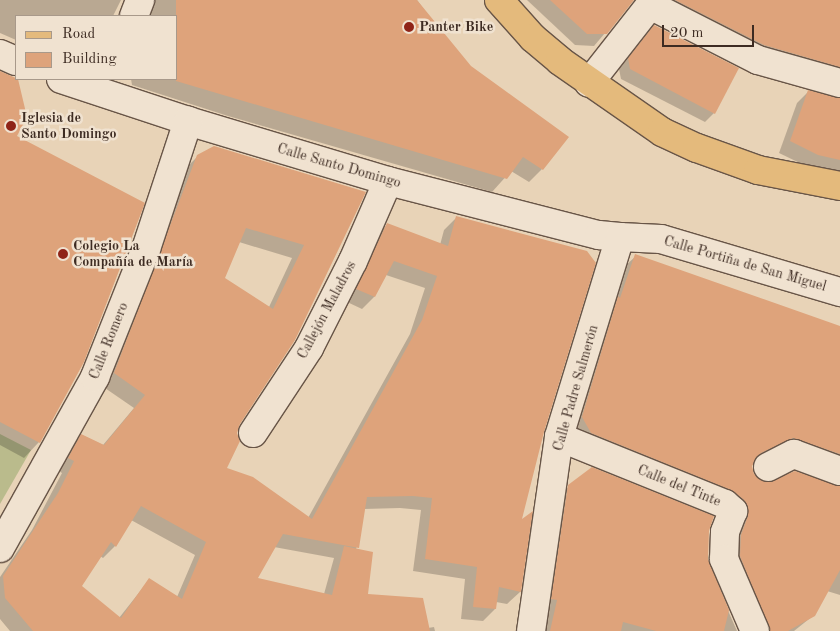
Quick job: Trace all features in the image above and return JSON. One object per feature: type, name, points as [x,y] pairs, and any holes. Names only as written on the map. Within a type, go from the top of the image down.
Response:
[{"type":"main road","points":[[499,0],[534,38],[590,83],[655,128],[697,148],[758,170],[840,186]]},
{"type":"street","points":[[134,15],[140,0]]},
{"type":"street","points":[[590,83],[652,3],[758,60],[840,83]]},
{"type":"street","points":[[0,54],[15,61]]},
{"type":"street","name":"Calle Santo Domingo","points":[[68,80],[106,86],[188,121],[388,181],[599,235],[620,237]]},
{"type":"street","name":"Calle Romero","points":[[0,548],[95,377],[146,249],[188,121]]},
{"type":"street","name":"Callejón Maladros","points":[[253,433],[308,348],[353,261],[388,181]]},
{"type":"street","name":"Calle Portiña de San Miguel","points":[[620,237],[661,239],[840,292]]},
{"type":"street","name":"Calle Padre Salmerón","points":[[531,631],[559,437],[620,237]]},
{"type":"street","name":"Calle del Tinte","points":[[559,437],[725,504],[733,511],[724,532],[724,559],[754,631]]},
{"type":"street","points":[[768,467],[794,454],[840,471]]},
{"type":"green space","points":[[0,434],[31,450],[0,504]]},
{"type":"building","points":[[176,0],[417,0],[471,66],[569,137],[543,170],[523,157],[507,179],[176,81],[178,80],[178,15],[176,15]]},
{"type":"building","points":[[550,0],[634,0],[607,34],[587,34]]},
{"type":"building","points":[[675,0],[840,0],[840,67],[764,45]]},
{"type":"building","points":[[654,25],[739,68],[715,114],[630,69],[628,58]]},
{"type":"building","name":"Colegio La Compañía de María","points":[[0,71],[18,80],[27,117],[17,136],[145,203],[84,362],[40,443],[0,422]]},
{"type":"building","points":[[808,90],[840,98],[840,160],[818,155],[790,141]]},
{"type":"building","points":[[214,146],[366,192],[295,340],[240,424],[237,433],[240,441],[227,468],[253,477],[312,519],[422,320],[437,276],[394,261],[375,297],[356,289],[387,223],[448,246],[456,216],[587,251],[596,263],[544,432],[522,519],[533,511],[521,592],[499,587],[496,609],[473,607],[477,567],[425,559],[432,498],[413,496],[367,497],[359,548],[283,534],[258,578],[332,595],[344,546],[373,552],[368,594],[423,598],[430,631],[33,631],[5,598],[3,576],[58,493],[74,461],[68,458],[81,434],[104,445],[145,395],[114,373],[197,155]],"holes":[[[246,228],[304,245],[273,309],[225,278]],[[141,506],[206,542],[182,599],[149,578],[121,618],[82,586],[111,542],[116,547]]]},
{"type":"building","points":[[635,254],[840,326],[840,454],[793,438],[761,453],[752,466],[754,474],[767,482],[795,471],[840,486],[840,570],[815,616],[788,631],[770,631],[740,556],[741,535],[748,516],[748,507],[743,499],[731,490],[591,433],[582,417],[618,296],[620,298]]},
{"type":"building","points":[[592,467],[714,516],[709,531],[708,559],[729,610],[724,631],[656,631],[623,622],[621,631],[550,631],[557,600],[551,599],[568,485]]},
{"type":"place","name":"Panter Bike","points":[[409,27]]},
{"type":"place","name":"Iglesia de Santo Domingo","points":[[11,126]]},
{"type":"place","name":"Colegio La Compañía de María","points":[[63,254]]}]
